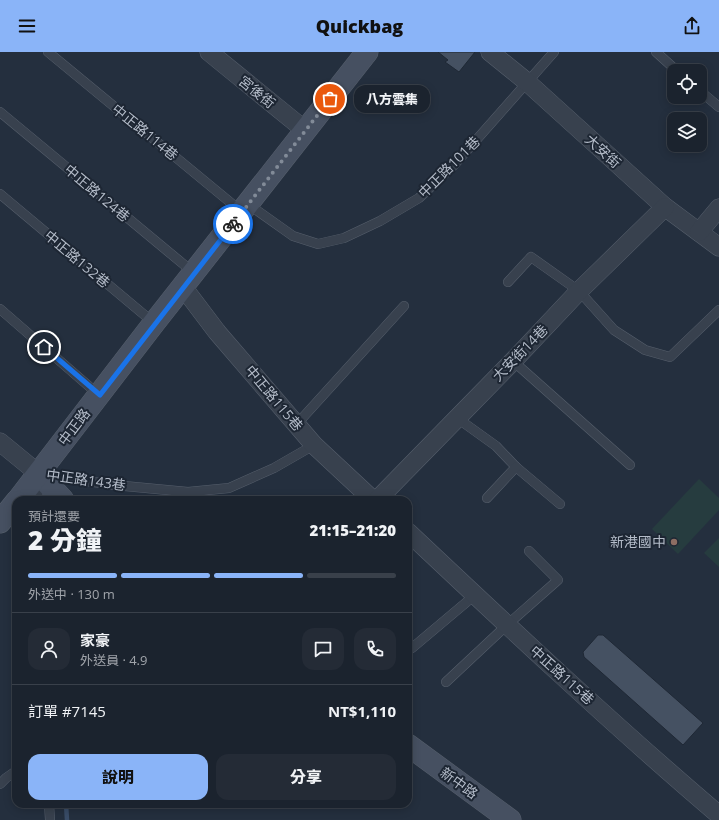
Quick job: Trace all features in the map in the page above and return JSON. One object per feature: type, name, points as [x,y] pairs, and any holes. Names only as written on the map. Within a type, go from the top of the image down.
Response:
[{"type":"main road","name":"中正路","points":[[21,496],[154,323],[367,52]]},
{"type":"main road","points":[[39,474],[59,496]]},
{"type":"main road","name":"中正路","points":[[0,522],[12,507]]},
{"type":"main road","name":"新中路","points":[[412,748],[510,820]]},
{"type":"street","name":"宮後街","points":[[209,52],[306,131]]},
{"type":"street","name":"大安街","points":[[490,52],[527,82],[665,207],[719,247]]},
{"type":"street","name":"大安街14巷","points":[[381,496],[579,291],[665,207]]},
{"type":"street","points":[[699,232],[719,208]]},
{"type":"street","name":"中正路115巷","points":[[189,280],[217,332],[314,445],[369,496]]},
{"type":"street","points":[[0,442],[39,474]]},
{"type":"street","name":"中正路115巷","points":[[412,536],[507,625],[678,780],[719,815]]},
{"type":"lane","name":"中正路114巷","points":[[48,52],[245,208]]},
{"type":"lane","name":"中正路101巷","points":[[245,208],[293,236],[318,244],[344,238],[380,222],[419,198],[456,164],[554,52]]},
{"type":"lane","points":[[656,52],[669,64]]},
{"type":"lane","points":[[707,97],[719,107]]},
{"type":"lane","name":"中正路124巷","points":[[0,112],[189,280]]},
{"type":"lane","name":"中正路132巷","points":[[0,194],[154,323]]},
{"type":"lane","points":[[508,282],[531,257],[579,291],[614,330],[645,350],[670,357],[719,310]]},
{"type":"lane","points":[[296,425],[337,382],[404,306]]},
{"type":"lane","points":[[0,309],[100,395]]},
{"type":"lane","points":[[512,361],[630,465]]},
{"type":"lane","points":[[457,418],[496,446],[516,467],[560,504]]},
{"type":"lane","name":"中正路143巷","points":[[39,474],[114,485],[188,492],[229,488],[274,468],[314,445]]},
{"type":"lane","points":[[486,498],[516,467]]},
{"type":"lane","points":[[38,496],[39,474]]},
{"type":"lane","points":[[446,682],[558,580],[529,551]]},
{"type":"lane","points":[[412,648],[475,595]]},
{"type":"lane","points":[[0,784],[12,774]]},
{"type":"lane","points":[[49,808],[50,820]]},
{"type":"green space","points":[[699,479],[719,498],[719,510],[678,554],[652,529]]},
{"type":"green space","points":[[719,538],[719,567],[704,553]]},
{"type":"building","points":[[438,52],[475,52],[459,72],[445,62],[448,60]]},
{"type":"building","points":[[598,635],[603,635],[703,723],[683,745],[584,657],[583,652]]},
{"type":"waterway","points":[[66,808],[67,820]]},
{"type":"way so far","points":[[233,224],[330,99]]},
{"type":"place","name":"八方雲集","points":[[330,99]]},
{"type":"place","name":"新港國中","points":[[674,542]]},
{"type":"route","points":[[44,347],[100,395],[154,323],[233,224]]}]
